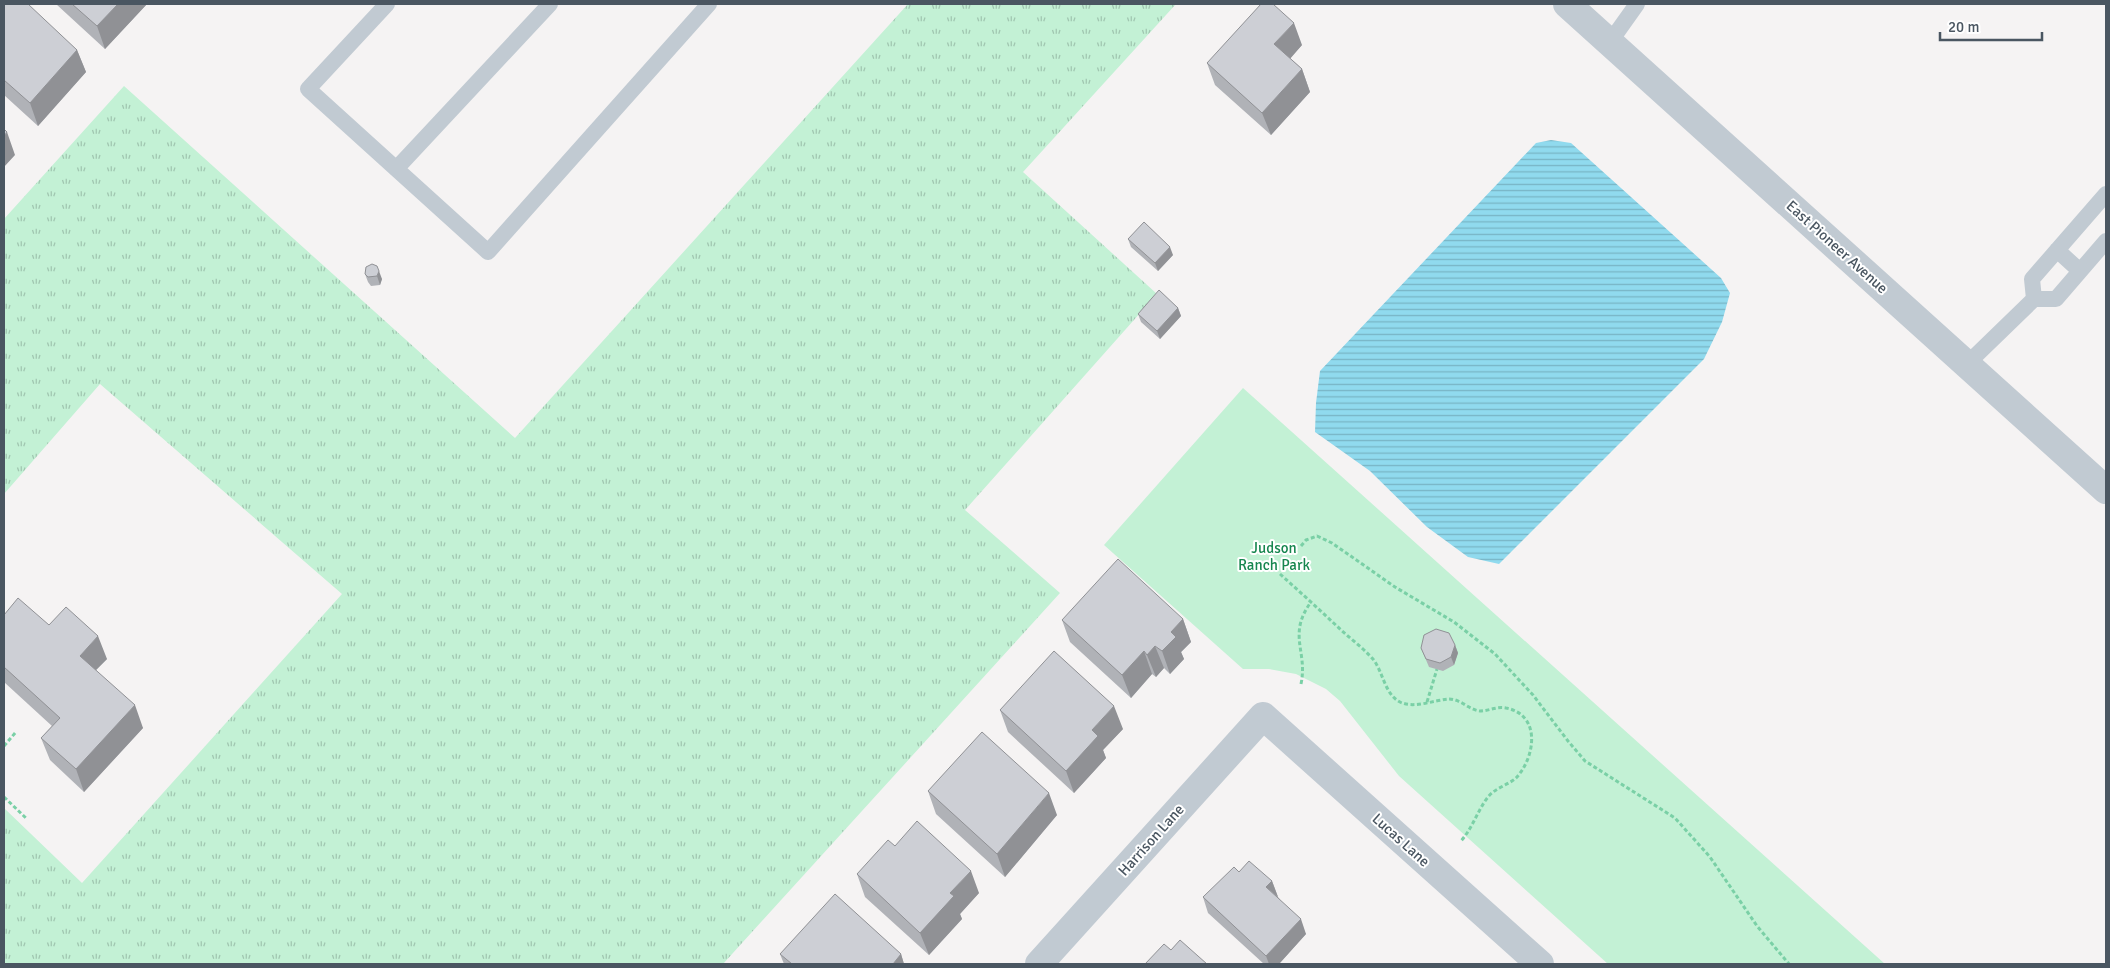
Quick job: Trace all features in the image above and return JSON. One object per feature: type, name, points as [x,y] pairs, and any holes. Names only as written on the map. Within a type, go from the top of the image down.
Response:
[{"type":"street","name":"East Pioneer Avenue","points":[[1568,4],[2106,490]]},
{"type":"street","name":"Harrison Lane","points":[[1039,964],[1263,716]]},
{"type":"street","name":"Lucas Lane","points":[[1263,716],[1540,964]]},
{"type":"lane","points":[[387,4],[308,89],[488,252],[709,4]]},
{"type":"lane","points":[[396,169],[550,4]]},
{"type":"lane","points":[[1610,42],[1637,4]]},
{"type":"lane","points":[[2034,299],[2032,279],[2106,194]]},
{"type":"lane","points":[[1967,364],[2034,299],[2056,299],[2106,241]]},
{"type":"lane","points":[[2057,250],[2080,270]]},
{"type":"path","points":[[1301,546],[1306,540],[1318,536],[1332,543],[1396,587],[1454,622],[1495,654],[1533,695],[1585,761],[1675,818],[1710,857],[1757,926],[1789,964]]},
{"type":"path","points":[[1280,574],[1373,659],[1384,683],[1394,698],[1406,704],[1449,699],[1481,711],[1506,707],[1516,711],[1524,718],[1532,736],[1532,749],[1525,766],[1514,779],[1490,794],[1480,808],[1475,822],[1460,842]]},
{"type":"path","points":[[1301,684],[1303,662],[1298,644],[1298,628],[1303,613],[1311,602]]},
{"type":"path","points":[[1427,702],[1437,669]]},
{"type":"path","points":[[4,746],[16,732]]},
{"type":"path","points":[[4,797],[26,819]]},
{"type":"green space","points":[[908,4],[1176,4],[1023,172],[1157,294],[965,510],[1060,593],[723,964],[4,964],[4,808],[82,883],[342,594],[100,384],[4,494],[4,219],[124,86],[515,438]]},
{"type":"green space","name":"Judson Ranch Park","points":[[1243,388],[1885,964],[1608,964],[1399,776],[1340,701],[1326,689],[1296,674],[1269,669],[1243,669],[1104,545]]},
{"type":"water","points":[[1551,140],[1571,143],[1721,278],[1730,293],[1722,322],[1704,359],[1499,564],[1468,557],[1427,527],[1370,471],[1315,432],[1316,403],[1320,371],[1536,143]]},
{"type":"building","points":[[4,4],[28,4],[77,50],[30,103],[4,80]]},
{"type":"building","points":[[72,4],[118,4],[97,26]]},
{"type":"building","points":[[1261,4],[1273,4],[1294,23],[1274,44],[1302,69],[1262,113],[1207,63]]},
{"type":"building","points":[[1144,222],[1170,247],[1155,263],[1128,239]]},
{"type":"building","points":[[372,264],[377,266],[379,271],[377,276],[368,277],[365,274],[366,267]]},
{"type":"building","points":[[1159,290],[1178,308],[1157,331],[1138,314]]},
{"type":"building","points":[[1118,559],[1183,619],[1171,632],[1176,637],[1162,651],[1155,646],[1147,655],[1144,651],[1122,675],[1062,620]]},
{"type":"building","points":[[18,598],[49,625],[66,607],[98,636],[80,656],[135,705],[76,769],[41,738],[60,718],[4,667],[4,615]]},
{"type":"building","points":[[1436,629],[1449,633],[1455,645],[1451,657],[1440,663],[1426,659],[1421,648],[1424,635]]},
{"type":"building","points":[[1054,651],[1114,706],[1092,730],[1098,736],[1066,771],[1000,710]]},
{"type":"building","points":[[982,732],[1049,793],[997,854],[928,791]]},
{"type":"building","points":[[917,821],[971,871],[950,893],[954,896],[920,933],[857,874],[888,840],[895,846]]},
{"type":"building","points":[[1249,861],[1272,881],[1266,887],[1301,919],[1266,956],[1203,897],[1234,867],[1239,872]]},
{"type":"building","points":[[835,894],[901,954],[893,964],[792,964],[780,954]]},
{"type":"building","points":[[1180,940],[1207,964],[1145,964],[1164,944],[1171,950]]}]
